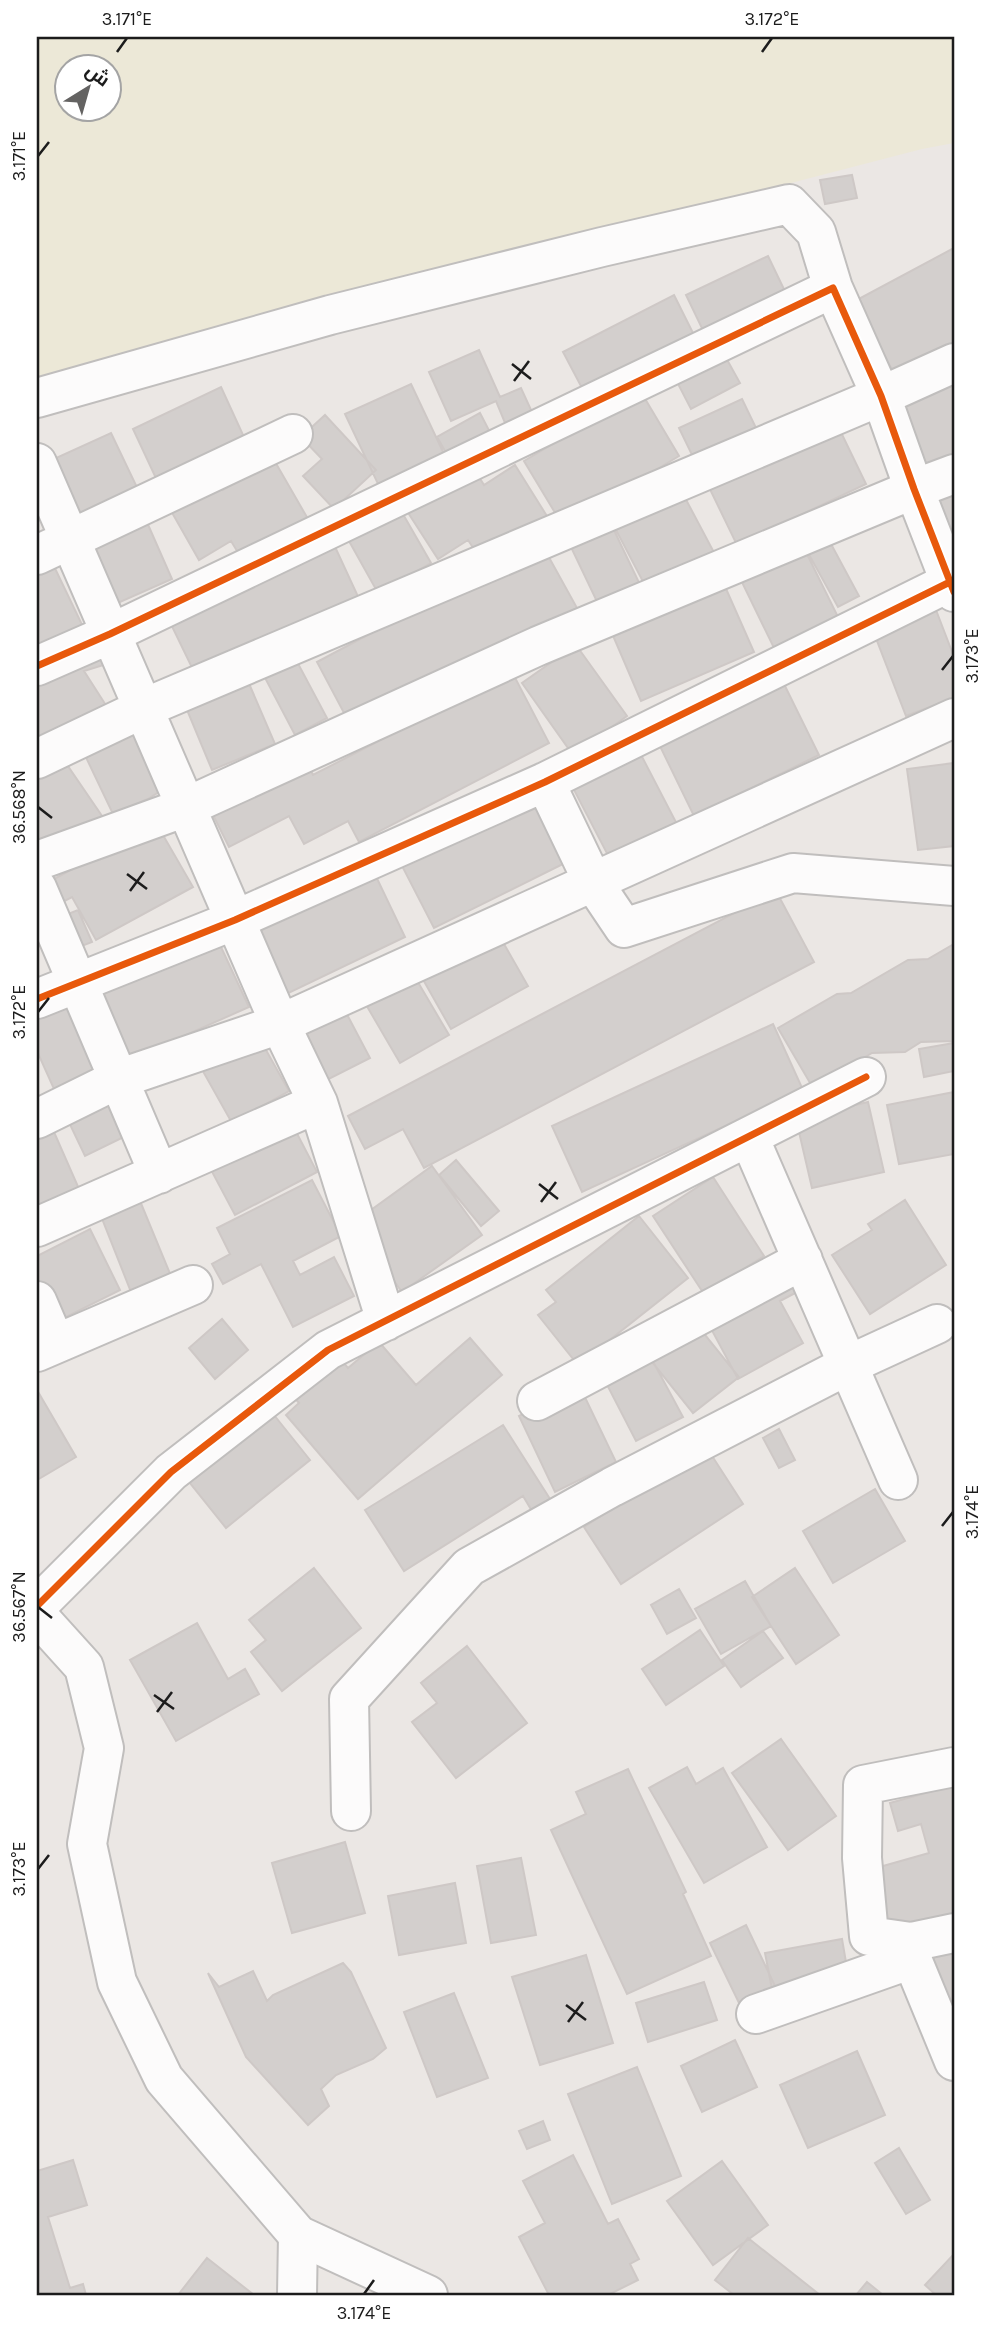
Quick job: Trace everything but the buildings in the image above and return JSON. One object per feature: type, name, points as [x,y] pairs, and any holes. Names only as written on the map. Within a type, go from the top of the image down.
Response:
[{"type":"street","points":[[37,398],[330,315],[789,204],[816,232],[833,288],[881,396],[914,489],[953,584],[545,782],[235,920],[37,999]]},
{"type":"street","points":[[37,666],[110,634],[833,288]]},
{"type":"street","points":[[37,759],[144,708],[954,363]]},
{"type":"street","points":[[53,548],[292,434]]},
{"type":"street","points":[[37,463],[53,548],[110,634],[280,1024],[318,1103],[386,1321]]},
{"type":"street","points":[[37,861],[186,807],[538,646],[954,474]]},
{"type":"street","points":[[37,1119],[118,1079],[280,1024],[954,718]]},
{"type":"street","points":[[545,782],[593,882],[624,928],[793,873],[954,886]]},
{"type":"street","points":[[37,888],[159,1174]]},
{"type":"street","points":[[37,1606],[171,1472],[328,1350],[866,1077]]},
{"type":"street","points":[[37,1227],[318,1103]]},
{"type":"street","points":[[749,1137],[898,1480]]},
{"type":"street","points":[[537,1401],[803,1260]]},
{"type":"street","points":[[37,1301],[46,1348],[193,1285]]},
{"type":"street","points":[[351,1811],[349,1699],[469,1567],[612,1486],[848,1365],[937,1324]]},
{"type":"street","points":[[37,1615],[84,1667],[104,1748],[87,1844],[117,1982],[164,2079],[298,2235],[428,2295]]},
{"type":"street","points":[[954,1767],[863,1785],[862,1858],[869,1936],[912,1951],[954,2061]]},
{"type":"street","points":[[756,2014],[954,1933]]},
{"type":"street","points":[[297,2295],[298,2235]]},
{"type":"shaded area","points":[[37,37],[954,37],[954,143],[922,149],[37,379]]},
{"type":"cycle path","points":[[37,666],[110,634],[833,288],[881,396],[954,592]]},
{"type":"cycle path","points":[[37,999],[235,920],[545,782],[954,580]]},
{"type":"cycle path","points":[[37,1606],[171,1472],[328,1350],[866,1077]]}]
